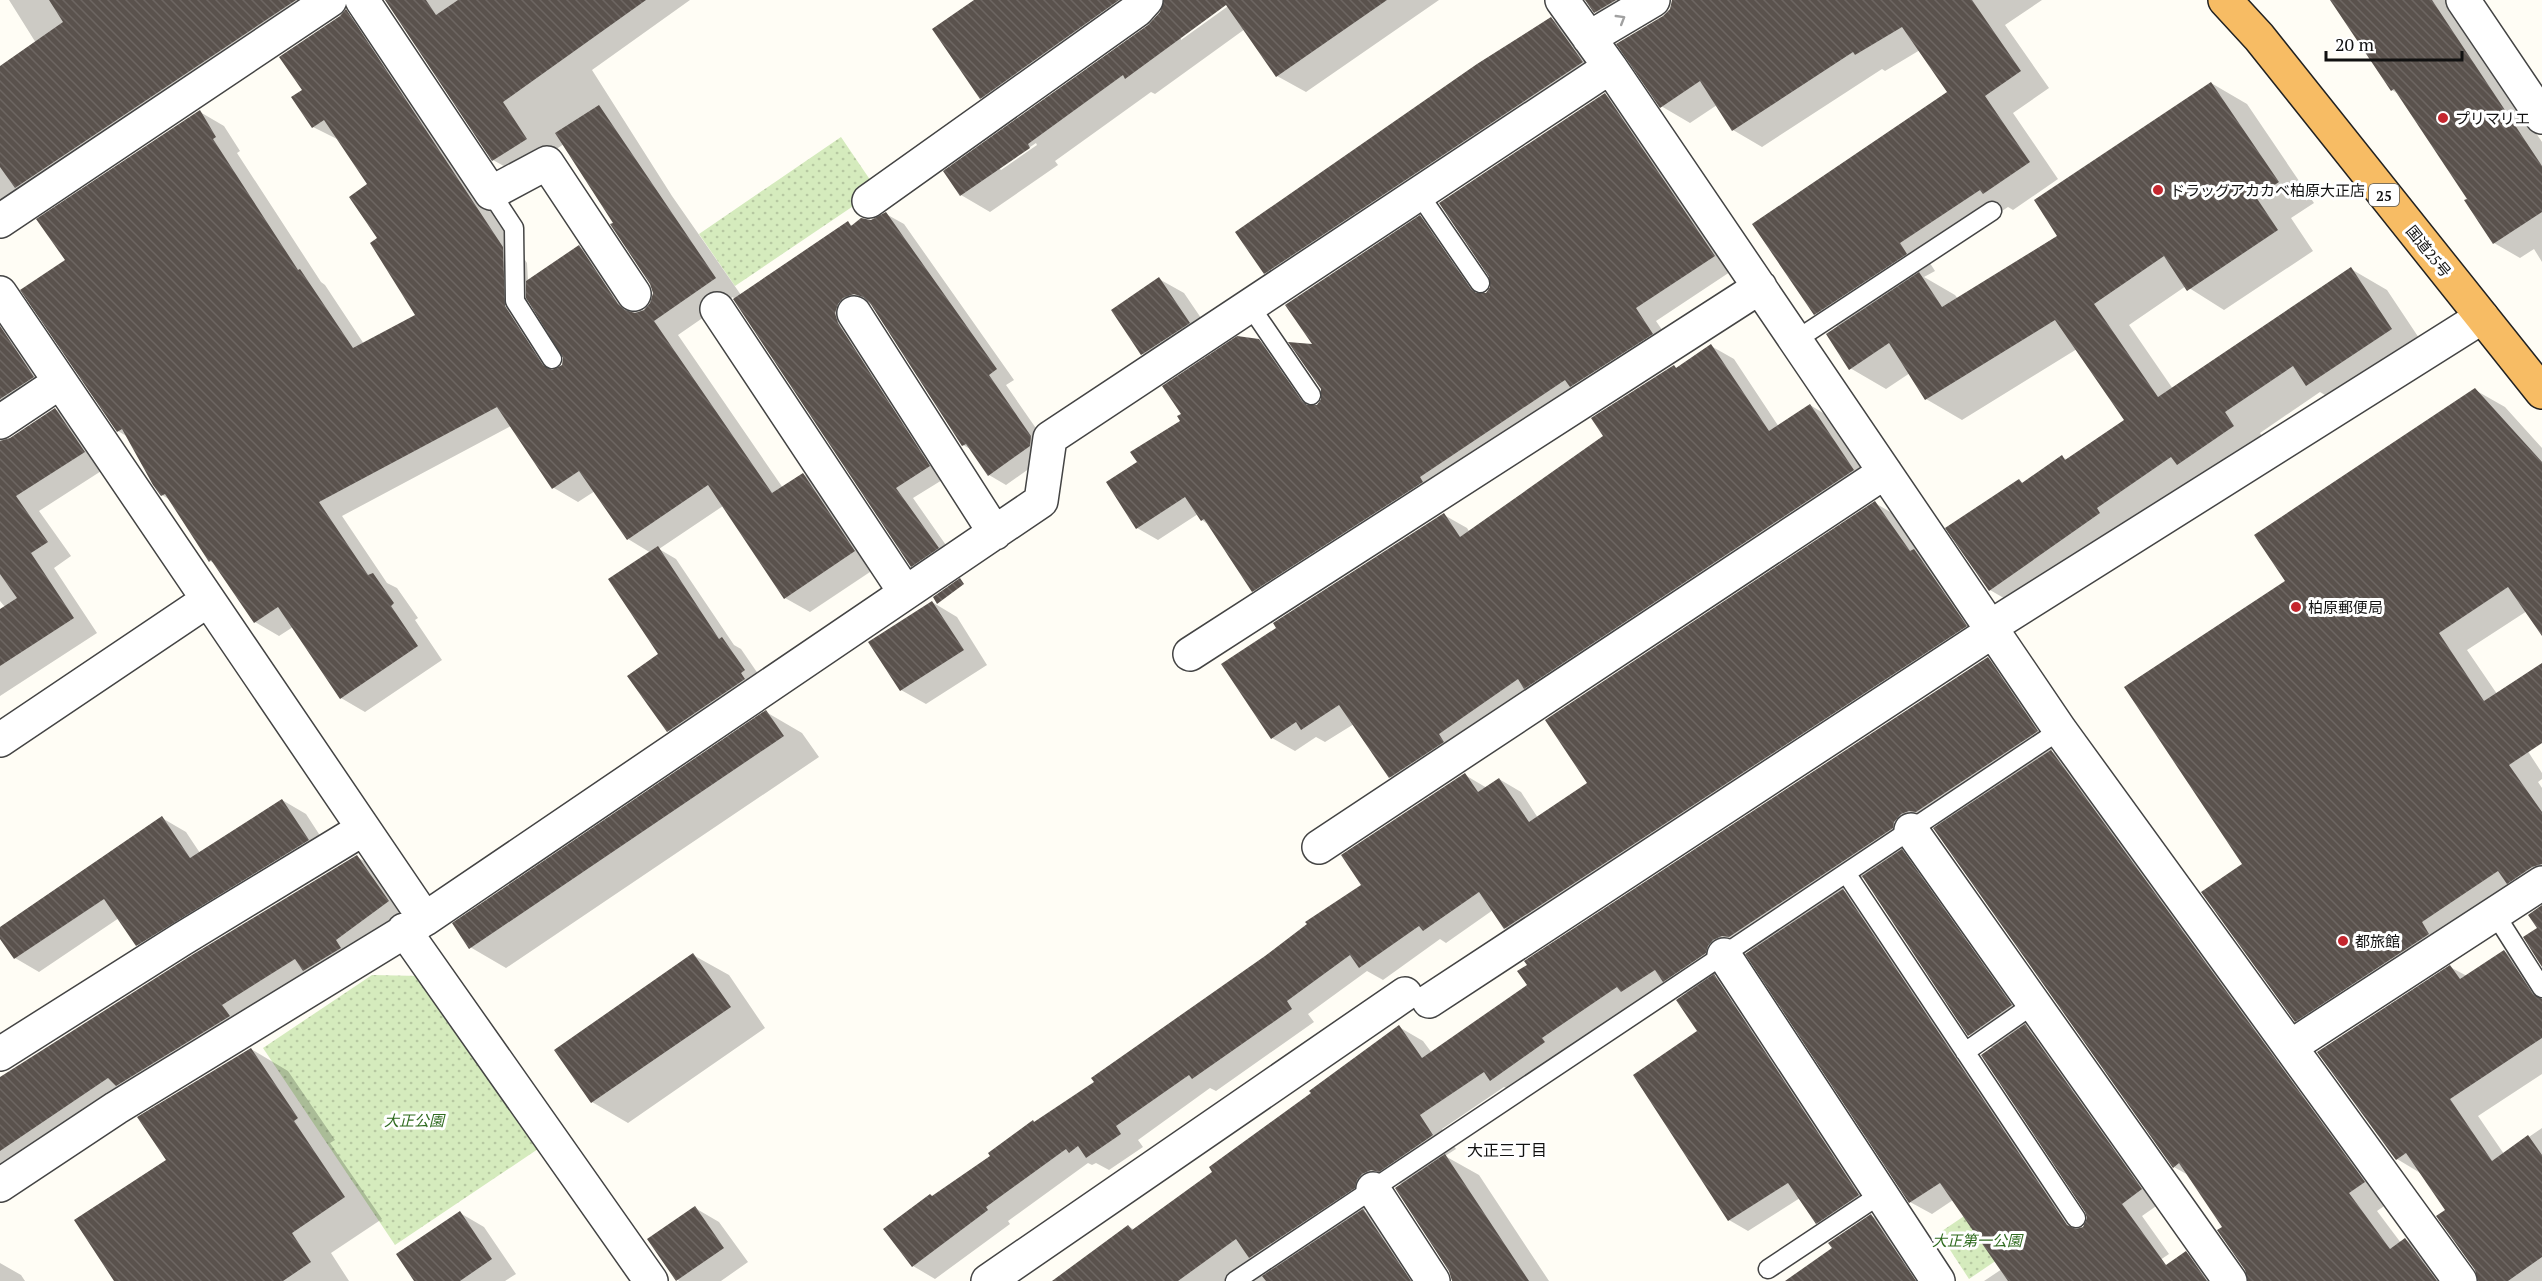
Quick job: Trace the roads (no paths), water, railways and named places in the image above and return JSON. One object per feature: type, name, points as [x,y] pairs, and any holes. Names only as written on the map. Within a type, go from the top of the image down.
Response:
[{"type":"highway","name":"国道25号","points":[[2225,0],[2259,38],[2542,392]]},
{"type":"street","points":[[362,0],[491,193],[547,163],[634,294]]},
{"type":"street","points":[[1562,0],[1760,286],[2060,730],[2460,1281]]},
{"type":"street","points":[[1589,38],[1653,0]]},
{"type":"street","points":[[2463,0],[2542,117]]},
{"type":"street","points":[[0,221],[326,1]]},
{"type":"street","points":[[869,201],[1138,3]]},
{"type":"street","points":[[0,1185],[116,1108],[414,925],[995,533],[1041,501],[1050,438],[1610,67]]},
{"type":"street","points":[[1190,654],[1760,286]]},
{"type":"street","points":[[0,293],[363,829],[414,925],[651,1281]]},
{"type":"street","points":[[717,309],[905,592]]},
{"type":"street","points":[[854,313],[995,533]]},
{"type":"street","points":[[988,1281],[1417,998],[2482,317]]},
{"type":"street","points":[[0,422],[60,382]]},
{"type":"street","points":[[1319,847],[1885,472]]},
{"type":"street","points":[[0,740],[208,600]]},
{"type":"street","points":[[0,1054],[363,829]]},
{"type":"street","points":[[1911,830],[2230,1281]]},
{"type":"street","points":[[2290,1047],[2542,883]]},
{"type":"street","points":[[1724,955],[1938,1281]]},
{"type":"street","points":[[1373,1189],[1433,1281]]},
{"type":"lane","points":[[491,193],[514,228],[515,301],[552,359]]},
{"type":"lane","points":[[1419,194],[1480,283]]},
{"type":"lane","points":[[1796,340],[1992,211]]},
{"type":"lane","points":[[1251,306],[1311,395]]},
{"type":"lane","points":[[1235,1281],[2060,730]]},
{"type":"lane","points":[[1846,873],[2076,1218]]},
{"type":"lane","points":[[2495,914],[2542,988]]},
{"type":"lane","points":[[1965,1052],[2034,1004]]},
{"type":"lane","points":[[1768,1269],[1881,1194]]},
{"type":"place","name":"プリマリエ","points":[[2443,118]]},
{"type":"place","name":"ドラッグアカカベ柏原大正店","points":[[2158,190]]},
{"type":"place","name":"柏原郵便局","points":[[2296,607]]},
{"type":"place","name":"都旅館","points":[[2343,941]]},
{"type":"district","name":"大正三丁目","points":[[1507,1150]]},
{"type":"park label","name":"大正公園","points":[[414,1120]]},
{"type":"park label","name":"大正第一公園","points":[[1977,1240]]}]
